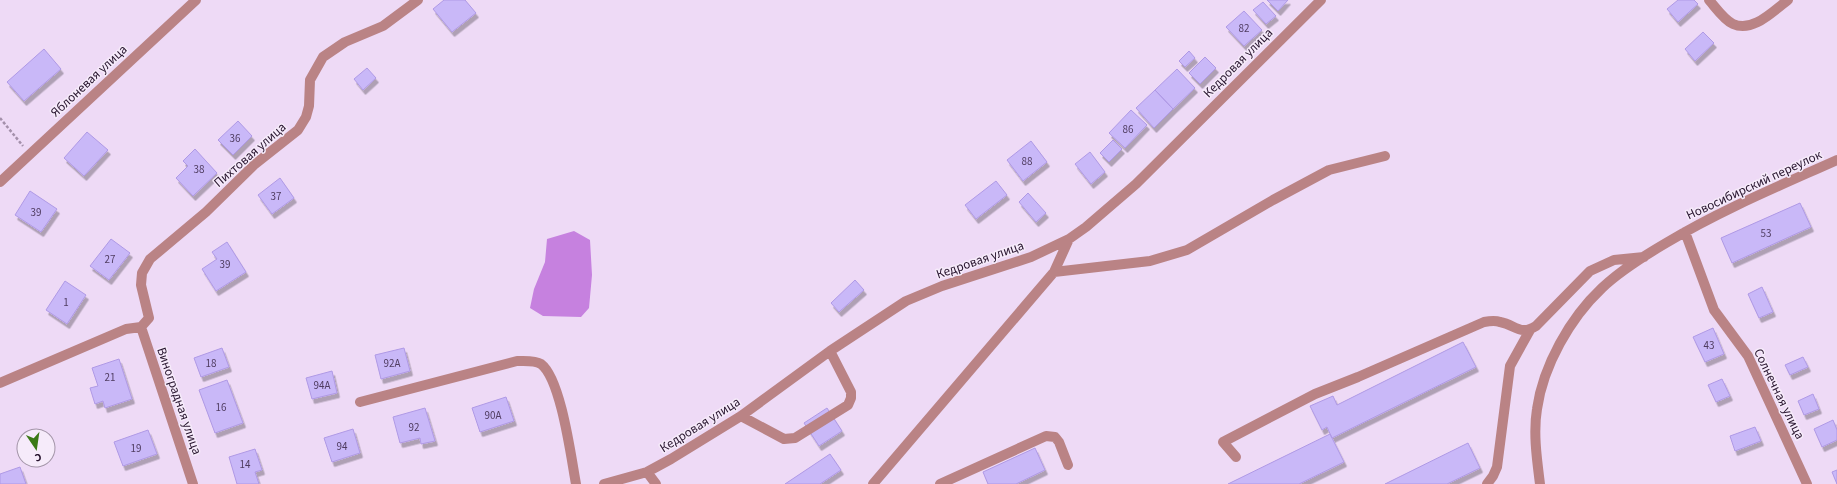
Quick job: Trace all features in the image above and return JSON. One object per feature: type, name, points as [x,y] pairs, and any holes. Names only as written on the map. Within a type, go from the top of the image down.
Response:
[{"type":"street","name":"Яблоневая улица","points":[[0,182],[196,0]]},
{"type":"street","name":"Пихтовая улица","points":[[141,327],[149,318],[141,285],[142,273],[150,259],[206,212],[255,164],[298,130],[306,117],[309,106],[310,80],[323,57],[345,42],[383,26],[418,0]]},
{"type":"street","name":"Кедровая улица","points":[[604,484],[647,472],[741,416],[830,351],[906,301],[942,286],[1031,257],[1069,239],[1086,227],[1136,184],[1321,0]]},
{"type":"street","points":[[1709,0],[1727,20],[1742,26],[1759,22],[1788,0]]},
{"type":"street","points":[[1054,272],[1150,261],[1187,250],[1272,200],[1329,170],[1385,156]]},
{"type":"street","name":"Новосибирский переулок","points":[[1540,484],[1536,411],[1544,375],[1570,328],[1600,289],[1644,257],[1685,232],[1726,210],[1837,160]]},
{"type":"street","name":"Солнечная улица","points":[[1685,232],[1714,310],[1748,356],[1808,484]]},
{"type":"street","points":[[873,484],[1054,272],[1069,239]]},
{"type":"street","points":[[1487,484],[1497,467],[1510,366],[1530,330],[1536,326],[1590,271],[1614,260],[1644,257]]},
{"type":"street","points":[[1236,456],[1223,442],[1315,394],[1358,377],[1484,322],[1502,322],[1519,330],[1530,330]]},
{"type":"street","points":[[0,383],[126,329],[141,327]]},
{"type":"street","name":"Виноградная улица","points":[[141,327],[193,484]]},
{"type":"street","points":[[741,416],[784,439],[789,440],[795,438],[848,405],[851,398],[851,392],[830,351]]},
{"type":"street","points":[[360,402],[517,361],[539,363],[546,368],[556,389],[576,484]]},
{"type":"street","points":[[940,484],[1046,436],[1055,437],[1059,442],[1068,465]]},
{"type":"street","points":[[647,472],[656,484]]},
{"type":"path","points":[[0,118],[30,154]]},
{"type":"shaded area","points":[[574,231],[590,240],[592,275],[589,308],[581,317],[543,316],[530,308],[534,289],[545,262],[547,239]]},
{"type":"building","points":[[444,0],[465,0],[476,13],[452,32],[433,9]]},
{"type":"building","points":[[1267,0],[1288,0],[1278,11]]},
{"type":"building","points":[[1678,0],[1694,0],[1698,4],[1678,22],[1667,9]]},
{"type":"building","points":[[1263,2],[1276,16],[1266,24],[1253,10]]},
{"type":"building","points":[[1244,11],[1262,30],[1244,46],[1226,27]]},
{"type":"building","points":[[1703,32],[1714,43],[1695,61],[1685,49]]},
{"type":"building","points":[[44,49],[61,69],[24,101],[7,82]]},
{"type":"building","points":[[1189,51],[1195,58],[1185,67],[1179,61]]},
{"type":"building","points":[[1205,57],[1216,68],[1200,84],[1189,73]]},
{"type":"building","points":[[367,68],[376,78],[363,90],[354,79]]},
{"type":"building","points":[[1177,69],[1195,88],[1173,109],[1155,90]]},
{"type":"building","points":[[1155,90],[1173,109],[1154,128],[1136,108]]},
{"type":"building","points":[[1131,110],[1147,125],[1125,148],[1109,133]]},
{"type":"building","points":[[238,121],[252,136],[233,155],[218,140]]},
{"type":"building","points":[[87,132],[108,150],[84,176],[64,158]]},
{"type":"building","points":[[1113,140],[1122,149],[1109,162],[1100,153]]},
{"type":"building","points":[[1031,141],[1047,162],[1023,181],[1007,160]]},
{"type":"building","points":[[195,149],[217,173],[193,196],[176,178],[188,166],[183,161]]},
{"type":"building","points":[[1090,152],[1105,172],[1091,184],[1075,164]]},
{"type":"building","points":[[280,178],[294,198],[272,214],[258,195]]},
{"type":"building","points":[[996,181],[1007,195],[976,219],[965,205]]},
{"type":"building","points":[[30,191],[57,209],[41,232],[15,215]]},
{"type":"building","points":[[1028,193],[1046,213],[1036,222],[1019,202]]},
{"type":"building","points":[[1800,203],[1811,227],[1732,263],[1721,238]]},
{"type":"building","points":[[111,239],[130,253],[109,280],[90,266]]},
{"type":"building","points":[[227,242],[246,272],[216,291],[202,269],[217,259],[212,252]]},
{"type":"building","points":[[855,280],[864,290],[839,312],[831,303]]},
{"type":"building","points":[[65,281],[86,295],[67,324],[46,310]]},
{"type":"building","points":[[1762,287],[1773,312],[1759,318],[1748,294]]},
{"type":"building","points":[[1713,328],[1724,354],[1705,362],[1693,337]]},
{"type":"building","points":[[1463,342],[1476,367],[1332,438],[1327,427],[1322,430],[1310,406],[1333,396],[1337,405]]},
{"type":"building","points":[[222,348],[229,367],[201,377],[194,358]]},
{"type":"building","points":[[404,348],[410,371],[381,379],[375,355]]},
{"type":"building","points":[[1803,357],[1808,367],[1790,375],[1785,365]]},
{"type":"building","points":[[119,359],[132,399],[105,408],[103,401],[95,404],[90,388],[98,386],[92,368]]},
{"type":"building","points":[[332,371],[337,393],[312,399],[306,378]]},
{"type":"building","points":[[1722,379],[1730,396],[1716,402],[1708,385]]},
{"type":"building","points":[[227,380],[243,423],[215,433],[199,390]]},
{"type":"building","points":[[1813,394],[1819,409],[1804,415],[1798,401]]},
{"type":"building","points":[[506,397],[514,421],[480,432],[472,408]]},
{"type":"building","points":[[425,408],[435,441],[421,444],[420,438],[400,443],[393,417]]},
{"type":"building","points":[[827,408],[842,431],[819,446],[804,423]]},
{"type":"building","points":[[1833,420],[1837,430],[1837,440],[1822,447],[1814,429]]},
{"type":"building","points":[[1755,427],[1761,441],[1735,451],[1730,436]]},
{"type":"building","points":[[353,429],[360,453],[332,462],[324,438]]},
{"type":"building","points":[[148,430],[157,454],[123,466],[114,442]]},
{"type":"building","points":[[1330,434],[1344,462],[1299,484],[1228,484]]},
{"type":"building","points":[[1468,443],[1480,468],[1447,484],[1385,484]]},
{"type":"building","points":[[1035,448],[1045,470],[1016,484],[988,484],[983,472]]},
{"type":"building","points":[[255,449],[262,470],[255,472],[259,484],[237,484],[229,457]]},
{"type":"building","points":[[830,454],[841,470],[820,484],[785,484]]},
{"type":"building","points":[[20,468],[26,484],[0,484],[0,474]]},
{"type":"building","points":[[1837,470],[1837,484],[1832,472]]}]
